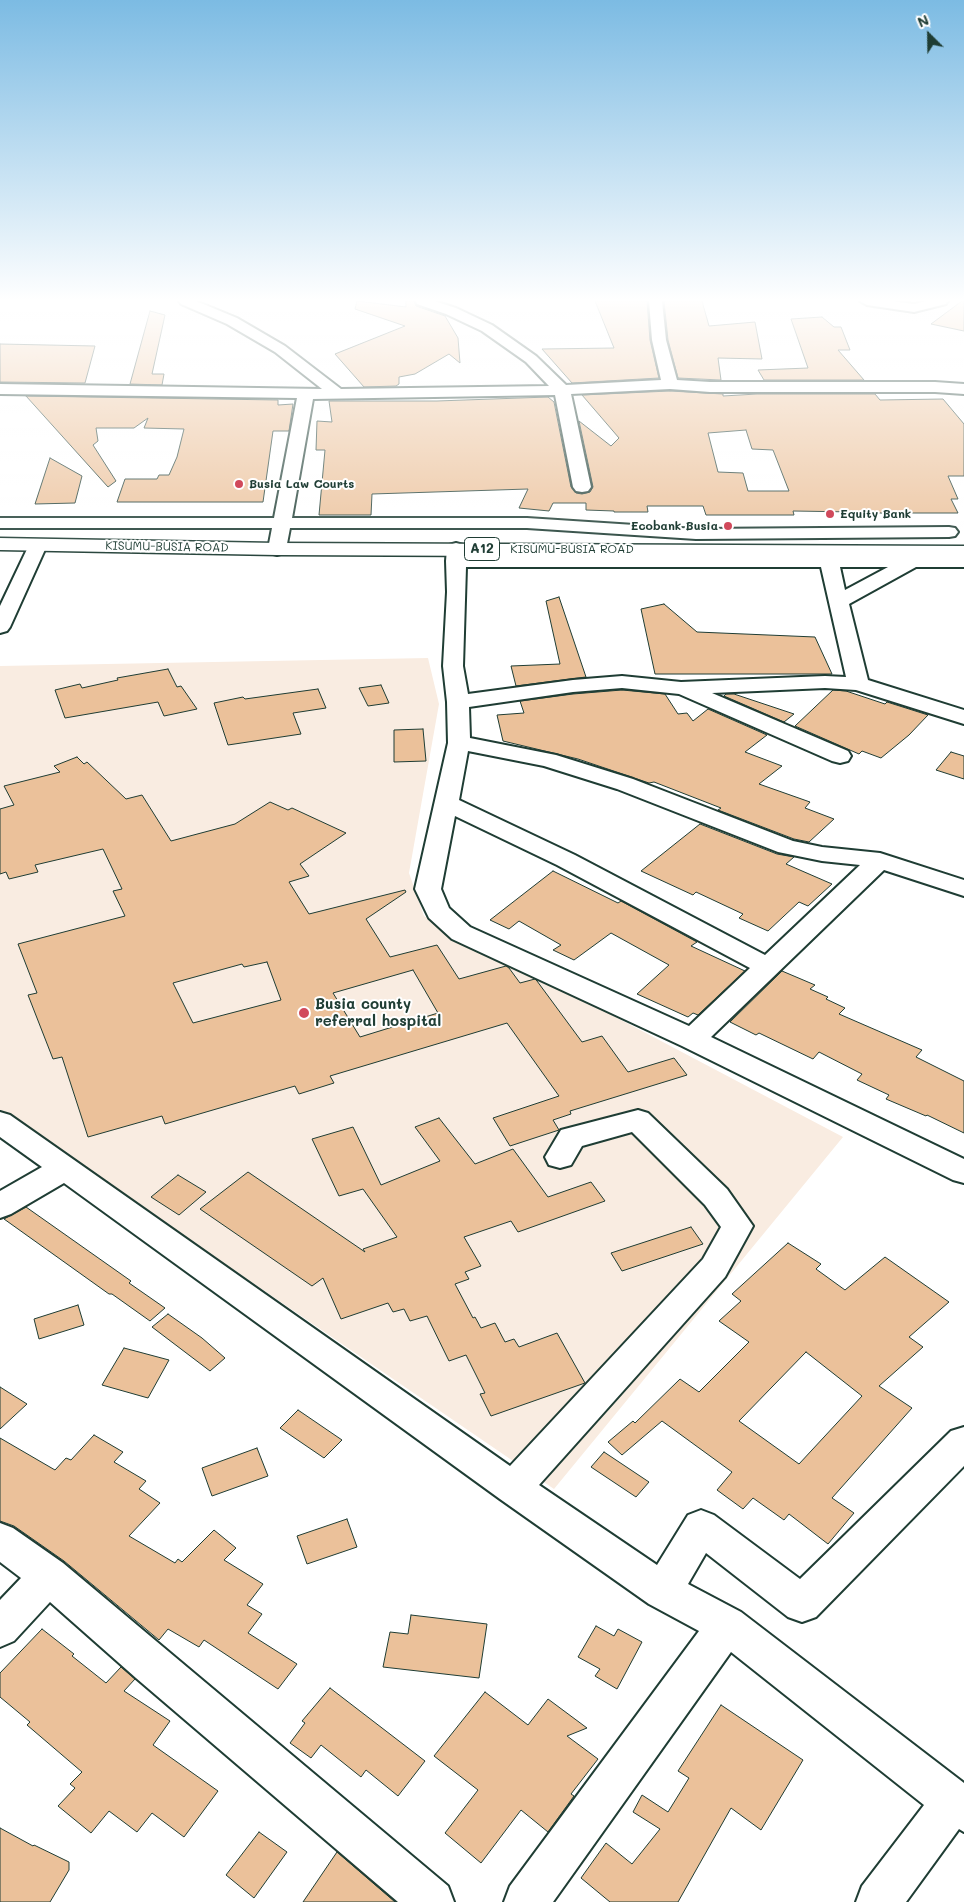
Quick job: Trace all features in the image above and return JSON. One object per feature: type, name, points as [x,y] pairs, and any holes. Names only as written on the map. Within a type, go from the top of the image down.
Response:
[{"type":"highway","name":"KISUMU-BUSIA ROAD","points":[[0,544],[277,549],[456,555],[826,556],[964,552]]},
{"type":"street","points":[[47,390],[306,394],[566,390]]},
{"type":"street","points":[[333,390],[337,393]]},
{"type":"street","points":[[562,390],[582,487]]},
{"type":"street","points":[[277,549],[306,394]]},
{"type":"street","points":[[0,522],[527,523],[696,534],[949,532]]},
{"type":"street","points":[[0,627],[38,544]]},
{"type":"street","points":[[456,555],[453,666],[458,702],[459,743],[428,889],[438,912],[461,933],[692,1039],[964,1172]]},
{"type":"street","points":[[858,684],[839,601],[826,556],[912,561],[964,561]]},
{"type":"street","points":[[839,601],[912,561]]},
{"type":"street","points":[[458,702],[573,686],[622,682],[681,688],[825,682],[858,684],[964,717]]},
{"type":"street","points":[[681,688],[840,756]]},
{"type":"street","points":[[459,743],[556,762],[625,784],[786,847],[822,854],[880,860],[964,888]]},
{"type":"street","points":[[447,803],[566,860],[768,967]]},
{"type":"street","points":[[692,1039],[880,860]]},
{"type":"street","points":[[513,1488],[714,1268],[737,1226],[716,1197],[638,1120],[572,1138],[560,1157]]},
{"type":"street","points":[[0,1122],[513,1488],[663,1590],[727,1625],[958,1806],[878,1902]]},
{"type":"street","points":[[0,1206],[65,1168]]},
{"type":"street","points":[[663,1590],[701,1527],[802,1604],[964,1442]]},
{"type":"street","points":[[0,1540],[49,1576],[150,1664],[432,1902]]},
{"type":"street","points":[[0,1628],[49,1576]]},
{"type":"street","points":[[526,1902],[727,1625]]},
{"type":"shaded area","name":"Busia county referral hospital","points":[[428,658],[439,704],[409,873],[424,916],[843,1137],[554,1489],[0,1110],[0,666]]},
{"type":"building","points":[[670,391],[723,394],[723,396],[757,394],[875,394],[880,400],[943,399],[964,424],[964,476],[948,476],[958,499],[951,499],[958,513],[793,511],[794,515],[706,515],[703,506],[647,506],[648,512],[614,512],[586,510],[586,503],[553,503],[549,511],[519,508],[528,489],[372,494],[371,515],[319,515],[325,450],[316,450],[317,421],[332,422],[329,401],[437,401],[548,397],[554,402],[571,487],[576,493],[582,494],[590,492],[593,487],[579,421],[611,446],[619,438],[582,395]],"holes":[[[746,430],[752,449],[773,450],[789,491],[748,491],[743,473],[718,472],[708,433]]]},
{"type":"building","points":[[26,396],[278,400],[278,405],[293,404],[289,431],[273,431],[263,502],[117,502],[125,479],[157,479],[159,475],[169,475],[177,457],[184,429],[144,428],[148,418],[134,428],[96,428],[98,441],[93,445],[116,481],[108,487]]},
{"type":"building","points":[[50,458],[82,476],[75,503],[35,504]]},
{"type":"building","points":[[559,597],[586,677],[516,686],[511,666],[560,664],[546,601]]},
{"type":"building","points":[[664,604],[697,632],[815,637],[832,674],[655,674],[641,609]]},
{"type":"building","points":[[168,669],[177,687],[181,686],[197,709],[164,716],[158,702],[65,718],[55,690],[80,684],[82,688],[118,680],[117,678]]},
{"type":"building","points":[[381,685],[389,703],[368,706],[359,688]]},
{"type":"building","points":[[318,689],[326,708],[293,713],[301,734],[228,745],[214,703],[243,697],[245,699]]},
{"type":"building","points":[[622,690],[665,694],[678,714],[687,713],[693,721],[708,709],[767,735],[745,752],[782,766],[759,784],[810,802],[805,808],[834,819],[809,842],[794,839],[718,810],[721,808],[654,782],[649,783],[578,759],[503,741],[497,715],[524,713],[520,701]]},
{"type":"building","points":[[833,690],[846,691],[885,704],[887,702],[928,715],[909,735],[881,758],[862,751],[859,754],[795,726]]},
{"type":"building","points":[[726,694],[734,694],[794,714],[784,722],[724,696]]},
{"type":"building","points":[[423,729],[426,761],[394,762],[394,730]]},
{"type":"building","points":[[951,752],[964,756],[964,779],[936,770]]},
{"type":"building","points":[[77,757],[84,764],[87,762],[126,799],[142,795],[171,841],[235,824],[270,802],[288,810],[292,808],[346,833],[300,864],[309,876],[289,882],[309,914],[405,890],[406,892],[366,919],[390,957],[437,945],[459,979],[506,966],[520,983],[535,979],[537,981],[582,1042],[602,1036],[628,1072],[674,1058],[687,1075],[570,1111],[571,1114],[553,1120],[559,1130],[510,1146],[493,1118],[559,1096],[507,1023],[330,1076],[334,1083],[299,1094],[295,1086],[165,1124],[162,1116],[88,1137],[62,1057],[53,1059],[28,995],[37,993],[18,944],[125,916],[113,891],[122,889],[103,849],[35,865],[38,872],[9,879],[6,872],[0,874],[0,809],[14,805],[4,786],[60,772],[54,766]],"holes":[[[267,962],[281,1000],[193,1023],[173,983],[242,964],[244,967]],[[413,970],[438,1013],[360,1037],[333,993]]]},
{"type":"building","points":[[700,824],[777,854],[794,857],[786,864],[832,884],[808,906],[799,902],[768,931],[739,918],[743,914],[696,892],[693,895],[641,871]]},
{"type":"building","points":[[553,871],[618,903],[621,901],[697,942],[691,946],[745,971],[698,1015],[693,1013],[688,1017],[637,994],[669,965],[611,933],[574,960],[553,950],[561,945],[519,921],[509,929],[490,920]]},
{"type":"building","points":[[782,971],[815,985],[810,989],[828,997],[826,999],[845,1008],[839,1014],[922,1050],[916,1057],[964,1081],[964,1133],[927,1115],[886,1099],[889,1095],[857,1080],[862,1074],[819,1052],[813,1059],[759,1033],[756,1035],[730,1022]]},
{"type":"building","points":[[439,1118],[475,1164],[513,1149],[548,1197],[591,1182],[605,1201],[518,1232],[511,1221],[464,1237],[481,1266],[465,1272],[469,1279],[455,1284],[473,1318],[475,1317],[481,1328],[495,1323],[505,1342],[514,1339],[519,1347],[557,1333],[585,1383],[491,1416],[480,1394],[485,1393],[466,1355],[449,1361],[427,1316],[410,1321],[404,1309],[393,1312],[388,1303],[341,1319],[323,1278],[312,1286],[200,1209],[248,1172],[365,1252],[363,1249],[397,1237],[363,1189],[339,1196],[312,1139],[353,1127],[381,1185],[440,1161],[415,1127]]},
{"type":"building","points":[[178,1175],[206,1192],[179,1215],[151,1197]]},
{"type":"building","points":[[26,1207],[131,1281],[129,1283],[165,1308],[150,1321],[4,1219]]},
{"type":"building","points":[[691,1227],[703,1244],[622,1271],[611,1253]]},
{"type":"building","points":[[788,1243],[821,1264],[816,1269],[845,1290],[885,1257],[949,1302],[909,1337],[923,1347],[879,1386],[912,1408],[832,1498],[854,1513],[828,1544],[789,1514],[784,1520],[753,1498],[743,1509],[717,1490],[732,1472],[662,1421],[622,1455],[608,1442],[633,1421],[635,1423],[680,1379],[699,1392],[749,1342],[719,1321],[741,1301],[732,1294]],"holes":[[[806,1352],[862,1396],[799,1464],[739,1421]]]},
{"type":"building","points":[[78,1305],[84,1325],[39,1339],[34,1319]]},
{"type":"building","points":[[168,1314],[202,1338],[225,1358],[210,1371],[152,1327]]},
{"type":"building","points":[[124,1348],[169,1360],[148,1398],[102,1385]]},
{"type":"building","points":[[0,1387],[27,1404],[0,1429]]},
{"type":"building","points":[[298,1410],[342,1440],[324,1458],[280,1428]]},
{"type":"building","points":[[94,1435],[123,1452],[114,1462],[146,1481],[139,1489],[160,1503],[129,1536],[175,1563],[178,1559],[182,1562],[214,1530],[236,1548],[224,1560],[263,1584],[247,1605],[262,1614],[248,1633],[297,1664],[278,1689],[204,1640],[199,1647],[168,1629],[159,1640],[64,1561],[14,1526],[0,1521],[0,1438],[55,1470],[66,1458],[71,1460]]},
{"type":"building","points":[[257,1448],[268,1476],[212,1496],[202,1468]]},
{"type":"building","points":[[604,1452],[649,1482],[636,1497],[591,1467]]},
{"type":"building","points":[[347,1519],[357,1547],[307,1564],[297,1536]]},
{"type":"building","points":[[411,1615],[487,1624],[479,1678],[383,1667],[390,1632],[408,1634]]},
{"type":"building","points":[[596,1626],[614,1636],[618,1629],[642,1642],[617,1689],[595,1676],[600,1669],[578,1657]]},
{"type":"building","points":[[42,1629],[74,1654],[72,1656],[106,1683],[121,1667],[135,1679],[124,1691],[170,1721],[153,1745],[218,1791],[184,1837],[152,1813],[137,1832],[109,1811],[91,1833],[58,1806],[75,1788],[70,1784],[82,1772],[27,1725],[30,1722],[0,1697],[0,1673]]},
{"type":"building","points":[[330,1688],[425,1761],[398,1796],[366,1770],[361,1777],[321,1745],[311,1758],[290,1743],[305,1723],[302,1721]]},
{"type":"building","points":[[485,1692],[528,1725],[548,1699],[587,1728],[567,1736],[598,1759],[571,1794],[574,1796],[548,1832],[521,1810],[481,1863],[445,1833],[478,1790],[434,1756]]},
{"type":"building","points":[[721,1705],[803,1760],[761,1830],[731,1808],[678,1902],[610,1902],[581,1878],[606,1843],[632,1864],[660,1829],[633,1812],[642,1795],[668,1812],[689,1778],[678,1771]]},
{"type":"building","points":[[0,1828],[33,1846],[69,1862],[69,1870],[50,1902],[0,1902]]},
{"type":"building","points":[[259,1832],[287,1852],[254,1898],[226,1875]]},
{"type":"building","points":[[337,1852],[395,1902],[303,1902]]},
{"type":"place","name":"Busia Law Courts","points":[[239,484]]},
{"type":"place","name":"Equity Bank","points":[[830,514]]},
{"type":"place","name":"Ecobank Busia","points":[[728,526]]},
{"type":"place","name":"Busia county referral hospital","points":[[304,1013]]}]
